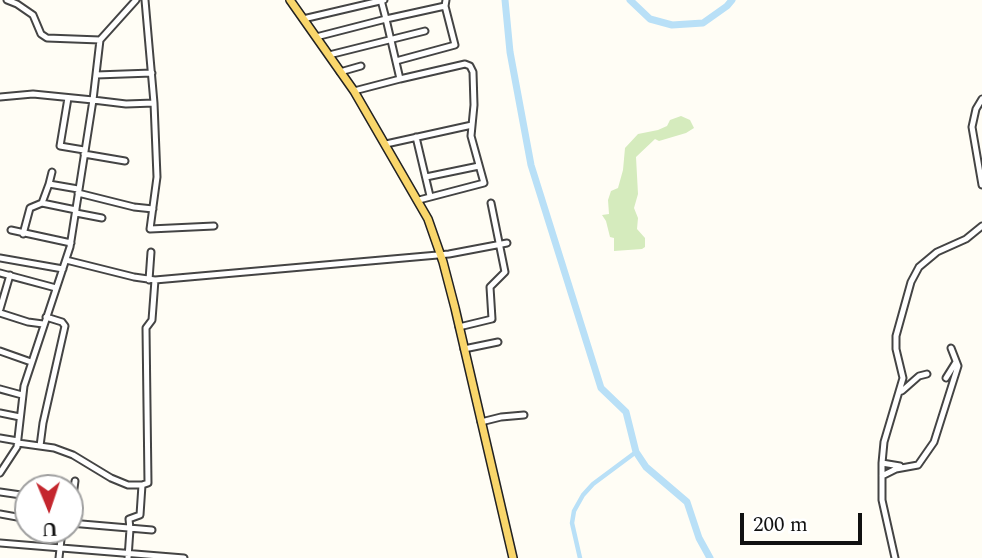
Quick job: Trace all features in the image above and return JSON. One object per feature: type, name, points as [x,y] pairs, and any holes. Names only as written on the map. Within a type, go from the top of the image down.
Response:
[{"type":"main road","points":[[290,0],[354,90],[419,200],[432,228],[459,327],[513,558]]},
{"type":"street","points":[[7,0],[33,15],[41,34],[47,38],[100,40]]},
{"type":"street","points":[[0,473],[18,444],[22,395],[71,243],[100,40],[136,0]]},
{"type":"street","points":[[145,0],[157,177],[151,230],[214,226]]},
{"type":"street","points":[[303,19],[382,0],[400,79]]},
{"type":"street","points":[[316,37],[445,3],[459,54]]},
{"type":"street","points":[[329,55],[425,31]]},
{"type":"street","points":[[396,61],[455,45]]},
{"type":"street","points":[[354,90],[468,65],[473,72],[472,146],[483,184],[419,200]]},
{"type":"street","points":[[340,72],[361,66]]},
{"type":"street","points":[[96,75],[152,73]]},
{"type":"street","points":[[0,97],[33,94],[126,104],[154,103]]},
{"type":"street","points":[[68,98],[60,146],[125,161]]},
{"type":"street","points":[[981,102],[972,127],[982,185]]},
{"type":"street","points":[[386,144],[472,125]]},
{"type":"street","points":[[416,138],[430,197]]},
{"type":"street","points":[[426,177],[479,166]]},
{"type":"street","points":[[42,203],[51,172]]},
{"type":"street","points":[[49,184],[134,207],[153,209]]},
{"type":"street","points":[[23,234],[30,208],[42,203],[102,218]]},
{"type":"street","points":[[459,327],[492,319],[490,287],[505,272],[491,203]]},
{"type":"street","points":[[895,558],[885,520],[882,463],[884,442],[900,393],[903,374],[896,349],[896,335],[915,273],[925,260],[973,235],[982,226]]},
{"type":"street","points":[[11,230],[71,243]]},
{"type":"street","points":[[66,260],[152,280],[440,254],[507,243]]},
{"type":"street","points":[[0,438],[73,455],[121,483],[142,487],[148,484],[146,328],[152,320],[151,252]]},
{"type":"street","points":[[0,258],[63,269]]},
{"type":"street","points":[[0,273],[56,288]]},
{"type":"street","points":[[10,275],[0,311],[28,322],[62,322],[65,326],[40,446]]},
{"type":"street","points":[[464,349],[498,342]]},
{"type":"street","points":[[882,476],[903,467],[918,465],[934,442],[950,386],[957,373],[957,359],[951,348]]},
{"type":"street","points":[[0,351],[31,362]]},
{"type":"street","points":[[946,377],[957,359]]},
{"type":"street","points":[[903,374],[927,374]]},
{"type":"street","points":[[900,393],[919,376]]},
{"type":"street","points":[[0,389],[22,395]]},
{"type":"street","points":[[0,413],[20,417]]},
{"type":"street","points":[[481,422],[524,415]]},
{"type":"street","points":[[882,463],[903,467]]},
{"type":"street","points":[[128,556],[131,529],[129,518],[140,515],[142,487]]},
{"type":"street","points":[[84,524],[152,530]]},
{"type":"street","points":[[0,543],[128,556],[184,558]]},
{"type":"street","points":[[59,558],[60,544]]},
{"type":"green space","points":[[681,116],[690,120],[694,128],[659,141],[655,139],[636,157],[638,194],[634,208],[638,218],[637,229],[645,238],[645,247],[614,251],[614,238],[610,237],[602,215],[609,214],[608,200],[611,191],[618,188],[625,148],[638,134],[658,130],[667,126],[670,120]]},
{"type":"waterway","points":[[505,0],[510,52],[531,165],[601,388],[626,412],[636,452],[646,467],[687,502],[699,538],[710,558]]},
{"type":"waterway","points":[[630,0],[650,19],[672,25],[703,23],[732,0]]},
{"type":"waterway","points":[[580,558],[572,523],[574,511],[593,484],[636,452]]}]
